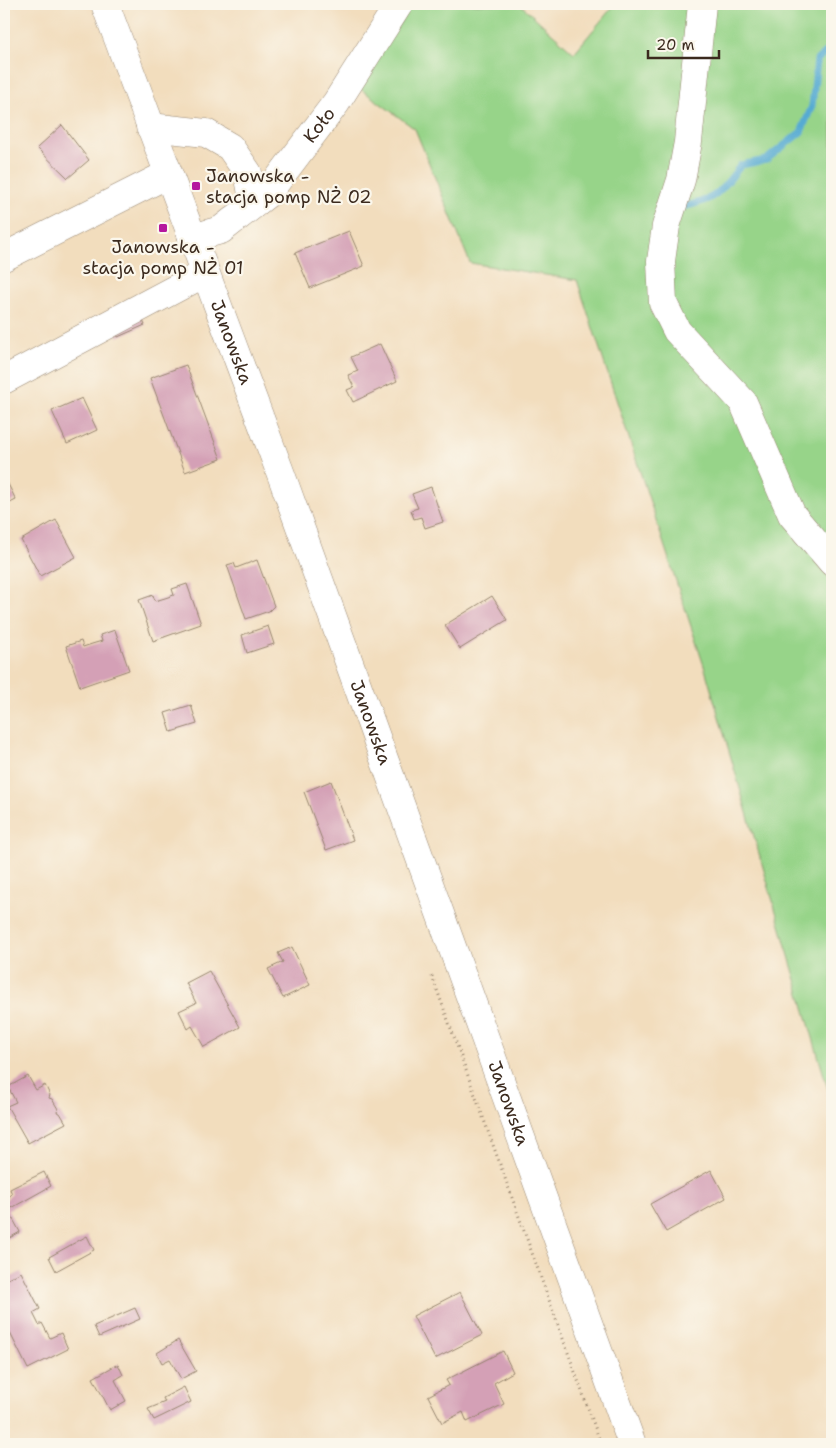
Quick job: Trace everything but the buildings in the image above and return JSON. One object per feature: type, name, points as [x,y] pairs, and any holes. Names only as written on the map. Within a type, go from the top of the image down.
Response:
[{"type":"street","name":"Janowska","points":[[105,4],[282,477],[632,1444]]},
{"type":"street","name":"Koło","points":[[192,238],[221,230],[267,194],[336,103],[398,4]]},
{"type":"street","points":[[702,4],[688,142],[681,180],[666,226],[661,261],[664,303],[677,332],[743,402],[792,515],[832,562]]},
{"type":"street","points":[[150,127],[206,133],[230,147],[248,173],[254,204]]},
{"type":"street","points":[[4,257],[168,174]]},
{"type":"street","points":[[4,380],[205,273]]},
{"type":"path","points":[[432,976],[601,1444]]},
{"type":"green space","points":[[412,4],[520,4],[574,53],[615,4],[832,4],[832,1103],[705,669],[577,280],[470,263],[415,129],[358,87]]},
{"type":"waterway","points":[[682,207],[711,198],[717,194],[741,165],[766,160],[801,132],[812,106],[817,60],[832,46]]},
{"type":"place","name":"Janowska - stacja pomp NŻ 02","points":[[196,186]]},
{"type":"place","name":"Janowska - stacja pomp NŻ 01","points":[[163,228]]}]
